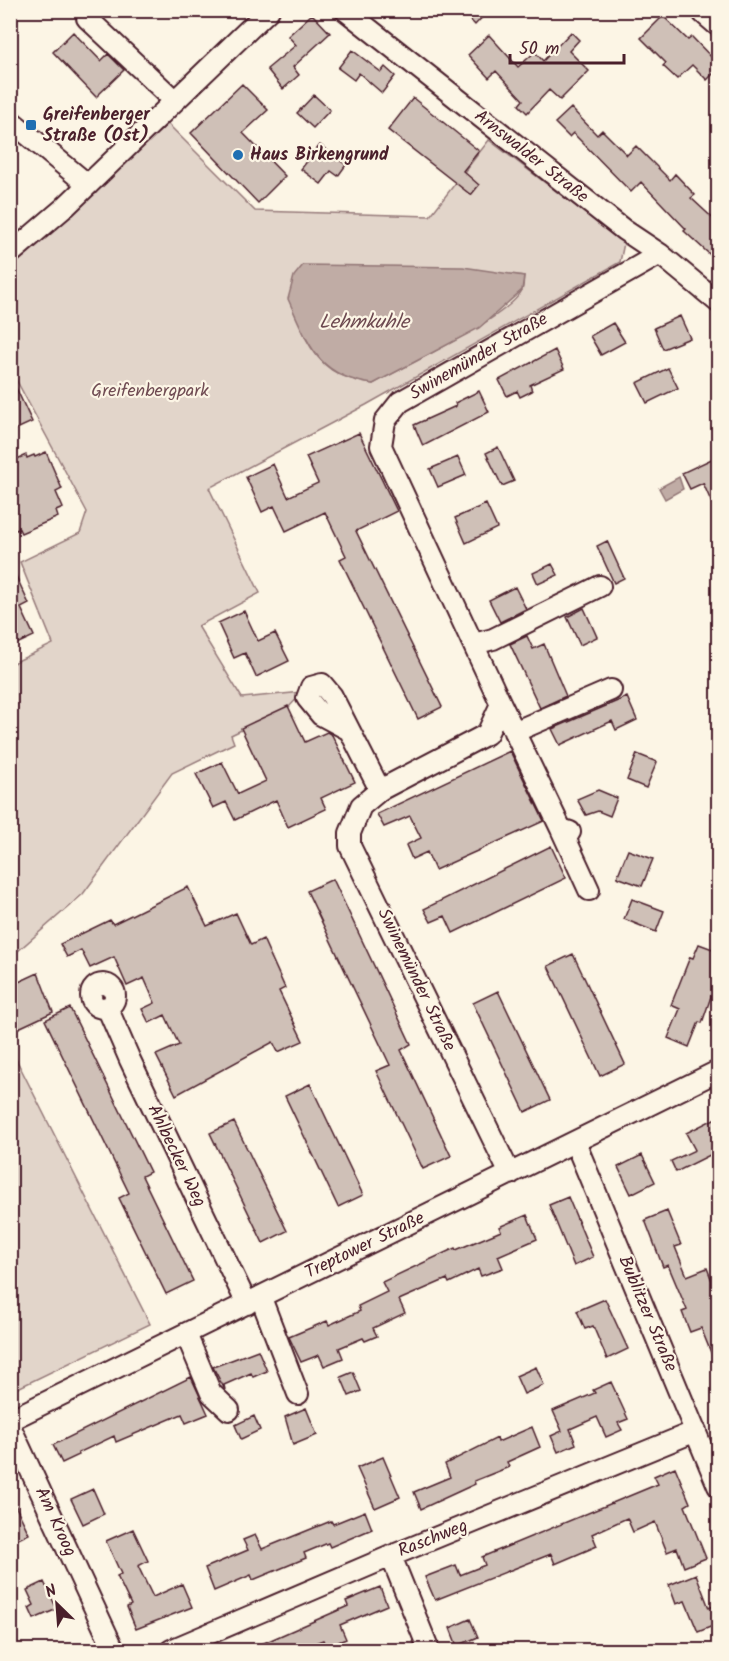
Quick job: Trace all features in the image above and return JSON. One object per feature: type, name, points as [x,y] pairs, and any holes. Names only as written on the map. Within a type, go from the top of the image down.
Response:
[{"type":"street","points":[[10,254],[88,184],[269,10]]},
{"type":"street","name":"Arnswalder Straße","points":[[345,10],[624,230],[660,254],[718,302]]},
{"type":"street","points":[[87,18],[175,101]]},
{"type":"street","points":[[10,120],[88,184]]},
{"type":"street","name":"Swinemünder Straße","points":[[589,890],[565,830],[514,732],[381,446],[385,422],[400,402],[660,254]]},
{"type":"street","points":[[474,644],[494,639],[600,586]]},
{"type":"street","points":[[514,732],[593,695],[611,690]]},
{"type":"street","name":"Swinemünder Straße","points":[[501,704],[487,734],[380,790],[361,806],[350,833],[350,846],[510,1174]]},
{"type":"street","points":[[349,730],[380,790]]},
{"type":"street","name":"Ahlbecker Weg","points":[[107,1007],[130,1060],[254,1301],[298,1394]]},
{"type":"street","name":"Treptower Straße","points":[[10,1419],[718,1071]]},
{"type":"street","name":"Bublitzer Straße","points":[[575,1142],[718,1486]]},
{"type":"street","points":[[186,1334],[211,1392],[229,1410]]},
{"type":"street","name":"Am Kroog","points":[[10,1426],[114,1650]]},
{"type":"street","name":"Raschweg","points":[[171,1650],[391,1556],[696,1431]]},
{"type":"street","points":[[391,1556],[429,1650]]},
{"type":"green space","name":"Greifenbergpark","points":[[168,124],[255,211],[430,216],[489,140],[624,243],[620,262],[366,405],[209,488],[260,593],[198,626],[242,698],[303,692],[289,707],[231,735],[234,743],[172,773],[83,894],[11,957],[11,664],[53,644],[20,562],[80,533],[87,512],[11,370],[10,266]],"holes":[[[506,274],[524,276],[522,290],[498,314],[454,341],[373,384],[350,379],[332,370],[317,357],[305,337]]]},
{"type":"green space","points":[[11,1049],[150,1324],[16,1389],[10,1376]]},
{"type":"water","name":"Lehmkuhle","points":[[303,265],[463,267],[524,276],[522,290],[479,328],[373,384],[339,374],[317,356],[309,344],[288,299],[294,276]]},
{"type":"water","points":[[679,477],[683,489],[665,499],[659,488]]},
{"type":"building","points":[[461,10],[489,10],[475,25]]},
{"type":"building","points":[[312,14],[330,33],[293,67],[299,75],[283,89],[267,69],[296,45],[288,36]]},
{"type":"building","points":[[663,16],[688,40],[692,37],[718,64],[718,69],[707,80],[692,65],[677,79],[663,66],[666,63],[641,38]]},
{"type":"building","points":[[73,32],[101,61],[108,54],[124,70],[96,97],[53,52]]},
{"type":"building","points":[[571,32],[579,40],[569,51],[589,71],[560,100],[549,90],[527,113],[519,105],[523,100],[496,71],[489,78],[468,55],[489,35],[518,67],[535,52],[543,61]]},
{"type":"building","points":[[352,50],[381,72],[385,67],[395,76],[382,93],[359,73],[354,80],[338,68]]},
{"type":"building","name":"Haus Birkengrund","points":[[242,84],[268,110],[243,133],[285,176],[258,203],[191,133]]},
{"type":"building","points":[[314,95],[330,110],[313,128],[297,113]]},
{"type":"building","points":[[413,98],[479,151],[463,171],[479,185],[471,195],[388,130]]},
{"type":"building","points":[[571,108],[597,135],[602,130],[627,155],[636,146],[670,180],[675,174],[695,195],[691,198],[718,223],[718,262],[684,231],[686,229],[641,182],[631,192],[573,133],[569,137],[555,123]]},
{"type":"building","points":[[320,145],[346,165],[338,176],[331,171],[321,184],[301,169]]},
{"type":"building","points":[[680,316],[690,338],[663,349],[654,328]]},
{"type":"building","points":[[613,323],[625,342],[601,355],[590,336]]},
{"type":"building","points":[[555,350],[564,369],[530,385],[532,391],[520,397],[517,391],[507,396],[499,380]]},
{"type":"building","points":[[668,368],[678,388],[647,403],[637,383]]},
{"type":"building","points":[[10,375],[32,422],[10,432]]},
{"type":"building","points":[[479,391],[489,412],[423,446],[414,425],[456,406],[455,403]]},
{"type":"building","points":[[359,433],[397,511],[356,531],[442,707],[418,719],[340,559],[346,556],[325,512],[286,531],[274,506],[262,512],[246,477],[273,464],[288,497],[318,483],[306,457]]},
{"type":"building","points":[[498,447],[514,481],[502,486],[486,453]]},
{"type":"building","points":[[46,452],[62,489],[56,492],[63,508],[56,511],[58,517],[21,533],[19,529],[10,532],[10,462],[26,455],[27,458],[34,455],[35,457]]},
{"type":"building","points":[[718,456],[718,517],[703,483],[690,489],[682,473]]},
{"type":"building","points":[[458,457],[466,475],[438,487],[430,469]]},
{"type":"building","points":[[486,504],[497,528],[466,543],[455,518]]},
{"type":"building","points":[[607,541],[624,578],[614,583],[597,546]]},
{"type":"building","points":[[10,563],[29,604],[21,608],[34,636],[10,647]]},
{"type":"building","points":[[552,564],[558,575],[538,584],[533,573]]},
{"type":"building","points":[[515,587],[526,609],[500,622],[489,600]]},
{"type":"building","points":[[584,608],[597,637],[580,645],[567,617]]},
{"type":"building","points":[[244,611],[258,641],[275,633],[289,661],[256,677],[245,653],[234,658],[218,623]]},
{"type":"building","points":[[527,636],[533,649],[544,644],[566,696],[540,708],[510,644]]},
{"type":"building","points":[[627,697],[637,720],[616,730],[612,721],[560,745],[552,729]]},
{"type":"building","points":[[288,706],[305,742],[327,732],[332,735],[355,782],[321,798],[326,809],[288,827],[276,800],[235,820],[226,802],[213,808],[196,774],[222,762],[238,794],[266,781],[241,728]]},
{"type":"building","points":[[510,751],[544,821],[435,870],[427,852],[412,859],[406,845],[421,838],[410,816],[384,827],[377,814]]},
{"type":"building","points":[[637,754],[657,762],[646,788],[627,780]]},
{"type":"building","points":[[598,790],[617,798],[610,816],[598,811],[586,815],[577,799]]},
{"type":"building","points":[[551,846],[566,878],[453,933],[445,916],[431,922],[424,909]]},
{"type":"building","points":[[628,850],[653,859],[642,886],[617,877]]},
{"type":"building","points":[[333,879],[411,1044],[401,1050],[451,1156],[423,1169],[376,1071],[390,1065],[307,891]]},
{"type":"building","points":[[188,887],[207,926],[236,913],[251,945],[263,939],[285,988],[279,991],[303,1041],[278,1052],[273,1042],[176,1095],[156,1055],[179,1045],[165,1015],[149,1023],[142,1009],[155,1003],[144,978],[127,986],[114,957],[90,968],[81,950],[67,957],[60,944],[110,920],[113,924]]},
{"type":"building","points":[[632,899],[664,911],[656,932],[624,919]]},
{"type":"building","points":[[699,944],[718,951],[718,976],[702,1023],[699,1022],[689,1047],[668,1038],[680,1009],[671,1005],[690,957],[693,958]]},
{"type":"building","points":[[573,954],[625,1064],[600,1076],[548,966]]},
{"type":"building","points":[[38,973],[53,1012],[10,1032],[10,986]]},
{"type":"building","points":[[498,991],[550,1100],[525,1112],[473,1003]]},
{"type":"building","points":[[70,1008],[150,1172],[142,1176],[193,1281],[166,1294],[119,1198],[129,1193],[45,1020]]},
{"type":"building","points":[[310,1084],[363,1195],[338,1207],[285,1096]]},
{"type":"building","points":[[718,1117],[718,1151],[676,1172],[671,1161],[695,1150],[686,1133]]},
{"type":"building","points":[[234,1122],[287,1231],[263,1243],[210,1133]]},
{"type":"building","points":[[642,1155],[655,1182],[631,1194],[618,1167]]},
{"type":"building","points":[[568,1197],[593,1257],[574,1266],[549,1205]]},
{"type":"building","points":[[667,1211],[681,1245],[675,1247],[687,1276],[707,1268],[718,1296],[718,1370],[701,1328],[690,1332],[682,1312],[687,1310],[668,1265],[663,1267],[645,1220]]},
{"type":"building","points":[[527,1215],[537,1239],[498,1256],[503,1268],[481,1276],[478,1269],[449,1283],[447,1279],[399,1300],[405,1313],[373,1328],[377,1336],[365,1341],[363,1338],[339,1348],[343,1358],[324,1366],[319,1355],[301,1362],[289,1337],[327,1321],[329,1325],[360,1311],[358,1306],[387,1292],[382,1282],[455,1248],[456,1250],[501,1231],[499,1227]]},
{"type":"building","points":[[605,1299],[628,1349],[607,1359],[593,1326],[585,1329],[577,1311]]},
{"type":"building","points":[[258,1350],[267,1371],[253,1377],[251,1373],[224,1385],[225,1390],[213,1367]]},
{"type":"building","points":[[536,1367],[544,1385],[524,1394],[516,1376]]},
{"type":"building","points":[[353,1372],[361,1391],[349,1396],[341,1377]]},
{"type":"building","points":[[191,1377],[208,1414],[186,1423],[182,1414],[116,1442],[114,1436],[62,1463],[53,1445]]},
{"type":"building","points":[[611,1382],[628,1419],[618,1423],[622,1430],[606,1437],[597,1417],[570,1429],[576,1444],[558,1452],[551,1436],[562,1431],[553,1411],[595,1393],[593,1390]]},
{"type":"building","points":[[306,1408],[317,1435],[293,1445],[285,1417]]},
{"type":"building","points":[[254,1416],[260,1430],[241,1439],[235,1425]]},
{"type":"building","points":[[532,1427],[540,1447],[507,1462],[509,1467],[474,1481],[475,1484],[421,1509],[414,1492],[450,1477],[445,1464],[497,1438],[498,1442]]},
{"type":"building","points":[[383,1457],[400,1497],[375,1508],[357,1468]]},
{"type":"building","points":[[675,1467],[690,1503],[685,1506],[706,1558],[684,1567],[677,1548],[667,1552],[655,1522],[633,1532],[627,1518],[592,1534],[597,1546],[555,1564],[551,1554],[435,1600],[425,1577],[456,1565],[460,1575],[485,1565],[482,1557],[658,1484],[654,1476]]},
{"type":"building","points":[[93,1489],[104,1514],[83,1524],[71,1499]]},
{"type":"building","points":[[10,1494],[29,1534],[10,1543]]},
{"type":"building","points":[[365,1511],[372,1529],[330,1547],[328,1543],[304,1553],[306,1558],[253,1580],[251,1575],[214,1591],[205,1568],[248,1550],[243,1540],[255,1535],[262,1549],[331,1521],[333,1524]]},
{"type":"building","points":[[133,1529],[148,1561],[138,1566],[153,1597],[182,1584],[192,1607],[136,1629],[127,1607],[131,1605],[117,1576],[121,1574],[106,1541]]},
{"type":"building","points":[[696,1574],[709,1608],[718,1604],[718,1624],[698,1632],[685,1601],[676,1604],[669,1585]]},
{"type":"building","points":[[44,1582],[57,1609],[34,1619],[29,1608],[34,1605],[27,1590]]},
{"type":"building","points":[[380,1587],[387,1605],[340,1625],[346,1639],[326,1647],[323,1640],[297,1650],[248,1650],[348,1606],[346,1601]]},
{"type":"building","points":[[470,1619],[478,1637],[457,1646],[450,1628]]},
{"type":"place","name":"Greifenberger Straße (Ost)","points":[[31,125]]},
{"type":"place","name":"Haus Birkengrund","points":[[238,155]]}]
